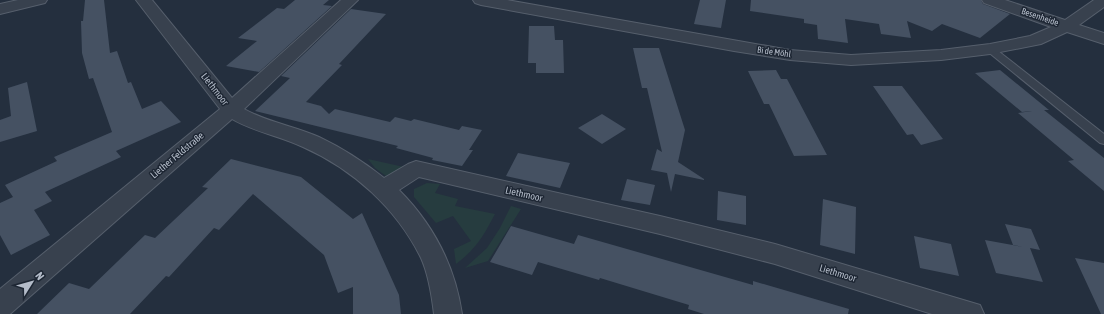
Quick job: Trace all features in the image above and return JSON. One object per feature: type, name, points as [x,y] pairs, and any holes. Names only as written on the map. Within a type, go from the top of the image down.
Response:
[{"type":"street","points":[[10,5],[38,0]]},
{"type":"street","name":"Liethmoor","points":[[144,0],[231,110],[250,121],[311,142],[352,165],[383,189],[416,169],[660,225],[775,254],[970,314]]},
{"type":"street","name":"Liether Feldstraße","points":[[0,306],[231,110],[350,0]]},
{"type":"street","name":"Bi de Möhl","points":[[481,0],[734,46],[790,55],[851,60],[941,55],[990,49],[1035,40],[1067,26],[1104,0]]},
{"type":"street","name":"Besenheide","points":[[990,0],[1067,26]]},
{"type":"street","points":[[1067,26],[1104,39]]},
{"type":"street","points":[[383,189],[406,212],[434,257],[446,298],[448,314]]},
{"type":"lane","points":[[990,49],[1104,140]]},
{"type":"green space","points":[[368,159],[404,167],[398,174],[386,176],[375,168]]},
{"type":"green space","points":[[427,183],[440,184],[435,193],[458,199],[455,206],[495,214],[479,241],[469,253],[456,264],[454,249],[471,241],[453,216],[436,223],[414,197],[414,189]]},
{"type":"green space","points":[[511,206],[521,209],[488,261],[465,268],[487,248],[500,228]]},
{"type":"building","points":[[85,0],[104,0],[110,53],[117,51],[128,83],[131,82],[142,109],[161,101],[181,122],[116,151],[121,157],[45,192],[52,201],[34,210],[50,235],[11,255],[0,235],[0,203],[13,197],[5,185],[57,161],[54,157],[112,132],[93,78],[89,79],[82,53],[81,21],[83,21]]},
{"type":"building","points":[[295,0],[329,0],[323,5],[332,6],[259,72],[226,66],[257,41],[238,38],[277,8],[284,9]]},
{"type":"building","points":[[700,0],[726,0],[721,28],[694,24]]},
{"type":"building","points":[[751,0],[981,0],[983,4],[1010,14],[980,38],[942,24],[932,31],[907,21],[911,38],[881,34],[879,24],[845,19],[848,43],[818,39],[817,25],[804,23],[804,19],[750,11]]},
{"type":"building","points":[[351,9],[386,14],[339,64],[342,65],[306,102],[321,106],[329,114],[335,109],[390,122],[395,117],[411,121],[414,119],[459,130],[462,126],[482,130],[469,150],[473,150],[462,166],[432,160],[433,158],[396,148],[398,146],[255,111],[290,78],[281,76]]},
{"type":"building","points":[[529,26],[554,26],[555,40],[563,40],[564,73],[536,73],[536,63],[528,63]]},
{"type":"building","points":[[633,48],[659,48],[685,130],[678,162],[704,180],[675,174],[671,192],[667,173],[651,170],[657,149],[662,152],[647,88],[642,88]]},
{"type":"building","points":[[776,70],[781,79],[787,79],[827,155],[794,156],[769,104],[764,104],[748,71]]},
{"type":"building","points":[[1000,70],[1049,110],[1044,110],[1104,158],[1104,191],[1068,161],[1074,160],[1018,113],[1032,111],[1022,112],[975,73]]},
{"type":"building","points":[[27,82],[37,131],[0,142],[0,120],[11,116],[8,88]]},
{"type":"building","points":[[873,86],[902,86],[943,139],[921,145],[913,134],[907,135]]},
{"type":"building","points":[[602,114],[626,129],[602,144],[578,128]]},
{"type":"building","points":[[518,153],[570,163],[560,188],[506,176]]},
{"type":"building","points":[[231,159],[301,177],[353,219],[362,213],[399,295],[401,314],[353,314],[353,287],[338,293],[324,255],[253,194],[219,230],[214,228],[169,277],[166,276],[130,314],[37,314],[69,283],[89,289],[145,235],[155,238],[208,188],[202,187]]},
{"type":"building","points":[[627,179],[655,185],[650,205],[621,200]]},
{"type":"building","points":[[718,191],[746,196],[746,225],[717,220]]},
{"type":"building","points":[[823,199],[856,207],[855,254],[820,245]]},
{"type":"building","points":[[1005,224],[1031,229],[1040,250],[1030,248],[1043,282],[996,273],[985,240],[1023,247],[1013,245]]},
{"type":"building","points":[[511,226],[574,244],[578,235],[753,285],[753,281],[767,285],[849,309],[848,314],[704,314],[688,309],[689,305],[600,278],[599,280],[538,262],[532,275],[490,262]]},
{"type":"building","points":[[914,236],[951,244],[959,276],[920,268]]},
{"type":"building","points":[[1075,258],[1104,263],[1104,314],[1101,314]]}]
